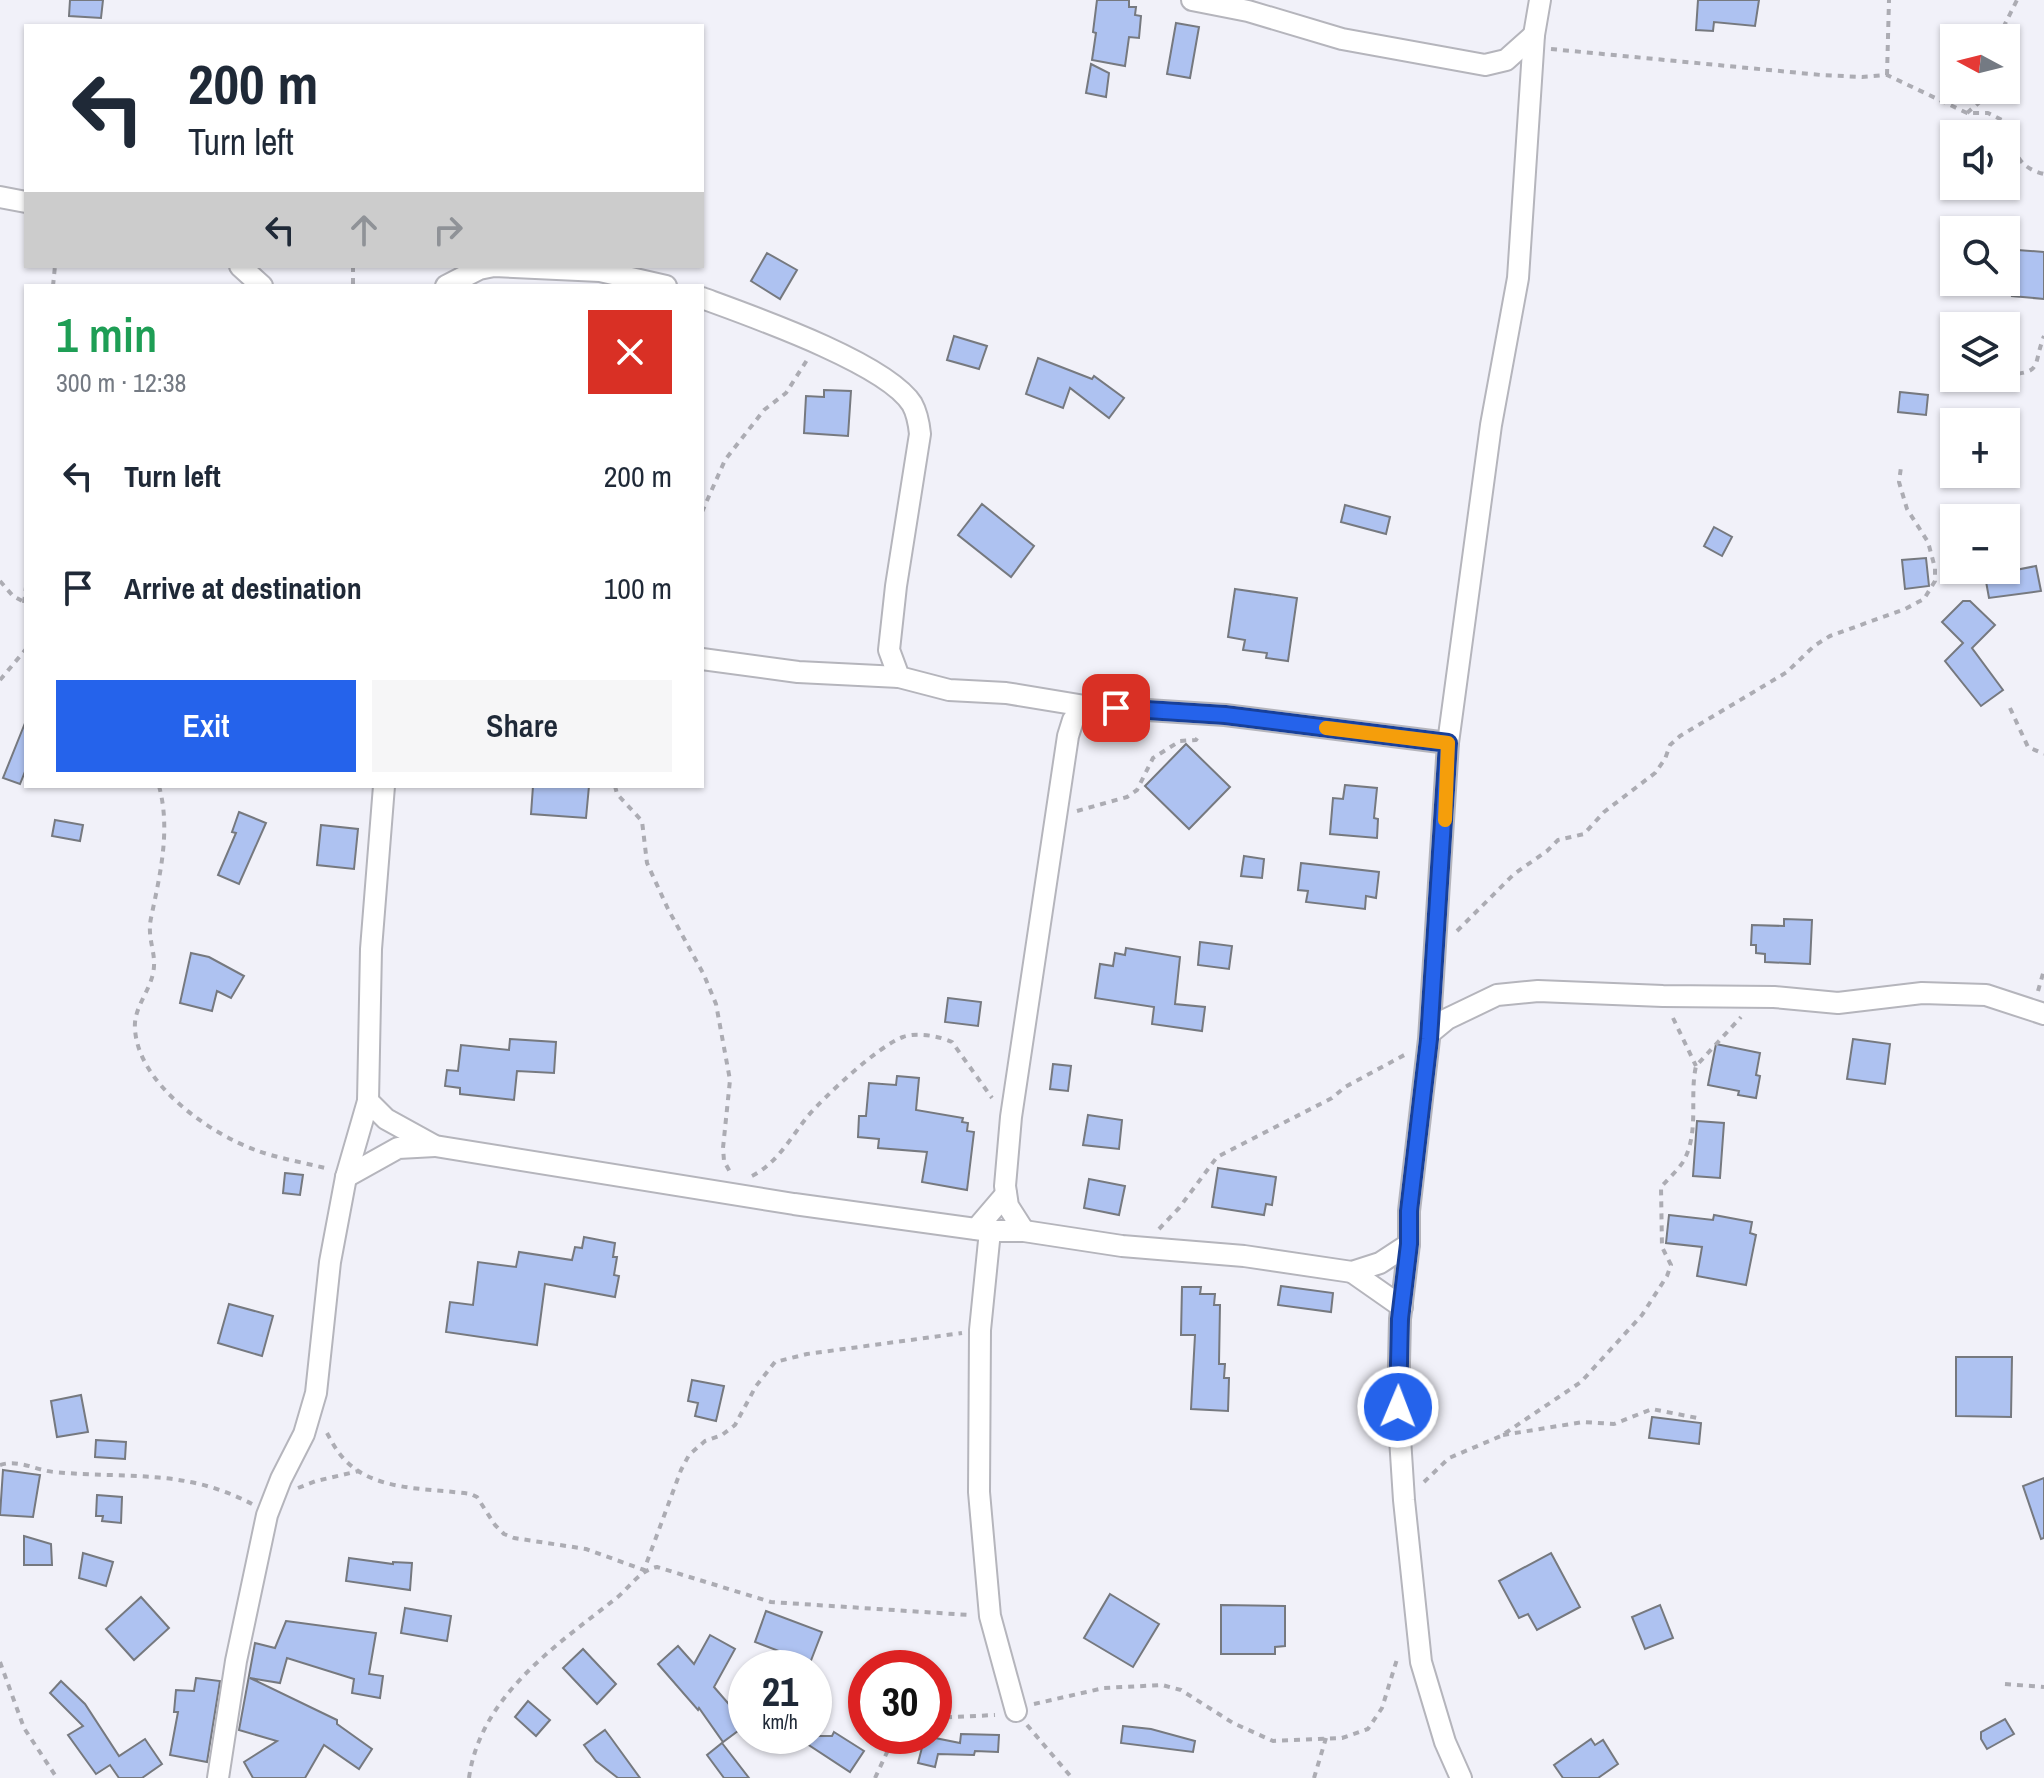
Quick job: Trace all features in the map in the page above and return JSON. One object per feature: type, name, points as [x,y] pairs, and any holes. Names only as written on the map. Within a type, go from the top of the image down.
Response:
[{"type":"street","points":[[1192,0],[1248,11],[1342,39],[1485,65],[1506,60],[1534,41]]},
{"type":"street","points":[[1461,1778],[1445,1742],[1421,1662],[1398,1407],[1402,1307],[1436,952],[1448,743],[1491,425],[1518,278],[1534,41],[1540,0]]},
{"type":"street","points":[[0,197],[24,202]]},
{"type":"street","points":[[242,268],[260,284]]},
{"type":"street","points":[[450,284],[484,268]]},
{"type":"street","points":[[536,268],[600,271],[657,284]]},
{"type":"street","points":[[704,299],[879,374],[911,403],[919,421],[917,462],[901,546],[889,650],[899,677]]},
{"type":"street","points":[[704,659],[798,672],[899,677],[949,690],[1006,693],[1085,706],[1210,714],[1448,743]]},
{"type":"street","points":[[1024,1231],[1008,1206],[1005,1186],[1011,1117],[1068,736],[1073,720],[1085,706]]},
{"type":"street","points":[[218,1778],[236,1661],[270,1506],[311,1416],[330,1262],[346,1175],[368,1101],[371,949],[384,788]]},
{"type":"street","points":[[1429,1036],[1447,1019],[1497,995],[1538,991],[1746,996],[1838,1003],[1922,993],[1986,995],[2044,1014]]},
{"type":"street","points":[[368,1101],[386,1119],[435,1146]]},
{"type":"street","points":[[346,1175],[398,1148],[435,1146],[731,1187],[983,1230],[1024,1231],[1141,1248],[1244,1256],[1352,1272],[1380,1263],[1409,1244]]},
{"type":"street","points":[[1006,1194],[983,1230],[979,1492],[990,1616],[1016,1711]]},
{"type":"street","points":[[1352,1272],[1402,1307]]},
{"type":"path","points":[[1887,75],[1889,0]]},
{"type":"path","points":[[2005,24],[2017,0]]},
{"type":"path","points":[[1534,41],[1821,75],[1887,75],[1967,113],[1988,113],[2002,120],[2018,160],[2027,170],[2044,174]]},
{"type":"path","points":[[1967,113],[1977,104]]},
{"type":"path","points":[[2020,374],[2030,373],[2036,368],[2044,336]]},
{"type":"path","points":[[704,507],[725,460],[764,410],[786,393],[815,344]]},
{"type":"path","points":[[1436,952],[1514,874],[1558,840],[1584,834],[1604,812],[1655,773],[1670,745],[1680,736],[1787,672],[1814,646],[1830,636],[1924,599],[1935,581],[1935,568],[1928,542],[1907,509],[1899,482],[1901,467]]},
{"type":"path","points":[[1,583],[24,602]]},
{"type":"path","points":[[0,680],[24,651]]},
{"type":"path","points":[[2010,708],[2028,747],[2044,754]]},
{"type":"path","points":[[1057,816],[1127,797],[1137,790],[1153,758],[1180,741],[1196,740],[1210,714]]},
{"type":"path","points":[[159,788],[165,836],[149,928],[155,963],[151,983],[134,1017],[137,1048],[150,1074],[170,1096],[201,1120],[260,1152],[346,1175]]},
{"type":"path","points":[[616,788],[617,794],[642,821],[647,863],[716,1004],[730,1080],[723,1148],[731,1187],[762,1171],[821,1103],[870,1059],[902,1037],[919,1035],[952,1042],[995,1103],[1011,1117]]},
{"type":"path","points":[[1404,1500],[1449,1458],[1501,1436],[1581,1382],[1642,1315],[1667,1276],[1671,1265],[1662,1247],[1661,1187],[1686,1155],[1693,1125],[1696,1066],[1663,996]]},
{"type":"path","points":[[1696,1066],[1741,1019],[1746,996]]},
{"type":"path","points":[[1141,1248],[1179,1208],[1217,1157],[1332,1098],[1345,1087],[1398,1060],[1429,1036]]},
{"type":"path","points":[[469,1778],[480,1739],[493,1713],[542,1658],[589,1617],[620,1596],[644,1570],[689,1455],[705,1441],[722,1435],[735,1425],[756,1386],[775,1362],[807,1354],[980,1330]]},
{"type":"path","points":[[1501,1436],[1583,1422],[1614,1424],[1652,1409],[1697,1418]]},
{"type":"path","points":[[311,1416],[319,1422],[344,1460],[359,1471],[384,1482],[410,1488],[471,1494],[477,1497],[504,1534],[514,1538],[586,1549],[644,1570],[657,1567],[771,1602],[990,1616]]},
{"type":"path","points":[[0,1465],[13,1462],[54,1472],[154,1475],[187,1480],[270,1506],[316,1481],[359,1471]]},
{"type":"path","points":[[952,1717],[1016,1711],[1038,1702],[1104,1688],[1162,1685],[1181,1690],[1233,1723],[1273,1741],[1342,1738],[1368,1729],[1382,1708],[1400,1647]]},
{"type":"path","points":[[0,1662],[24,1728],[57,1778]]},
{"type":"path","points":[[2005,1684],[2044,1687]]},
{"type":"path","points":[[1016,1711],[1072,1778]]},
{"type":"path","points":[[1314,1778],[1326,1738]]},
{"type":"path","points":[[875,1778],[886,1754]]},
{"type":"building","points":[[70,0],[103,0],[101,18],[69,16]]},
{"type":"building","points":[[1097,0],[1129,0],[1129,7],[1136,7],[1135,15],[1141,16],[1139,38],[1129,37],[1125,66],[1092,60]]},
{"type":"building","points":[[1698,0],[1759,0],[1755,26],[1714,22],[1713,31],[1696,30]]},
{"type":"building","points":[[1176,23],[1199,27],[1190,78],[1167,74]]},
{"type":"building","points":[[1091,64],[1109,73],[1106,97],[1086,93]]},
{"type":"building","points":[[2020,250],[2044,252],[2044,299],[2012,296],[2020,296]]},
{"type":"building","points":[[767,253],[797,270],[780,299],[751,281]]},
{"type":"building","points":[[954,336],[987,346],[979,369],[947,360]]},
{"type":"building","points":[[1038,358],[1092,379],[1094,376],[1124,398],[1109,418],[1070,388],[1063,408],[1026,394]]},
{"type":"building","points":[[824,390],[851,391],[848,436],[804,433],[806,396],[824,397]]},
{"type":"building","points":[[1900,392],[1928,395],[1926,415],[1898,412]]},
{"type":"building","points":[[982,504],[1034,546],[1011,577],[958,535]]},
{"type":"building","points":[[1345,505],[1390,517],[1386,534],[1341,522]]},
{"type":"building","points":[[1714,527],[1732,537],[1722,556],[1704,546]]},
{"type":"building","points":[[1926,558],[1929,586],[1905,589],[1902,560]]},
{"type":"building","points":[[2036,566],[2041,591],[1989,598],[1986,584],[2020,584],[2020,569]]},
{"type":"building","points":[[1235,589],[1297,598],[1288,661],[1266,658],[1267,653],[1243,650],[1245,640],[1228,637]]},
{"type":"building","points":[[1963,601],[1970,601],[1995,625],[1972,648],[2003,690],[1981,706],[1945,661],[1963,643],[1942,622]]},
{"type":"building","points":[[24,726],[24,774],[20,784],[3,778]]},
{"type":"building","points":[[1186,744],[1230,787],[1189,829],[1145,786]]},
{"type":"building","points":[[1345,785],[1377,788],[1374,818],[1378,819],[1377,838],[1330,834],[1333,798],[1343,799]]},
{"type":"building","points":[[533,788],[589,788],[586,818],[531,814]]},
{"type":"building","points":[[239,812],[266,823],[239,884],[218,875],[236,833],[232,832]]},
{"type":"building","points":[[55,820],[83,825],[80,841],[52,836]]},
{"type":"building","points":[[321,825],[358,829],[354,869],[317,865]]},
{"type":"building","points":[[1244,856],[1264,859],[1262,878],[1241,876]]},
{"type":"building","points":[[1301,863],[1379,872],[1376,898],[1366,896],[1365,909],[1306,902],[1308,891],[1298,890]]},
{"type":"building","points":[[1784,919],[1812,920],[1810,964],[1765,962],[1765,954],[1756,953],[1756,945],[1751,945],[1752,925],[1784,926]]},
{"type":"building","points":[[1200,942],[1232,946],[1229,969],[1198,965]]},
{"type":"building","points":[[1126,948],[1180,957],[1175,1004],[1205,1007],[1202,1031],[1152,1024],[1154,1007],[1095,998],[1100,964],[1113,966],[1115,953],[1125,955]]},
{"type":"building","points":[[191,953],[209,957],[244,976],[231,998],[217,991],[212,1011],[180,1003]]},
{"type":"building","points":[[948,998],[981,1002],[978,1026],[945,1022]]},
{"type":"building","points":[[510,1039],[556,1042],[554,1073],[517,1071],[514,1100],[460,1094],[460,1088],[445,1086],[447,1070],[458,1071],[461,1045],[509,1050]]},
{"type":"building","points":[[1853,1039],[1890,1044],[1885,1084],[1847,1079]]},
{"type":"building","points":[[1716,1044],[1760,1053],[1756,1098],[1708,1085]]},
{"type":"building","points":[[1053,1064],[1071,1066],[1068,1091],[1050,1089]]},
{"type":"building","points":[[897,1076],[919,1078],[916,1110],[963,1118],[962,1122],[968,1123],[967,1131],[974,1132],[967,1190],[922,1182],[927,1152],[878,1148],[879,1139],[858,1137],[859,1116],[866,1116],[869,1083],[896,1085]]},
{"type":"building","points":[[1088,1115],[1122,1120],[1119,1149],[1083,1145]]},
{"type":"building","points":[[1697,1121],[1724,1123],[1720,1178],[1693,1176]]},
{"type":"building","points":[[1218,1168],[1276,1177],[1272,1205],[1266,1204],[1264,1215],[1212,1207]]},
{"type":"building","points":[[285,1173],[303,1175],[300,1195],[283,1193]]},
{"type":"building","points":[[1089,1179],[1125,1186],[1119,1215],[1084,1208]]},
{"type":"building","points":[[1669,1215],[1713,1220],[1714,1215],[1752,1222],[1750,1233],[1756,1235],[1746,1285],[1697,1276],[1702,1247],[1666,1243]]},
{"type":"building","points":[[584,1237],[615,1243],[613,1257],[617,1257],[614,1275],[619,1276],[615,1297],[545,1284],[537,1345],[446,1332],[450,1302],[473,1305],[478,1262],[516,1267],[519,1252],[572,1260],[575,1247],[582,1248]]},
{"type":"building","points":[[1281,1286],[1333,1293],[1331,1312],[1278,1305]]},
{"type":"building","points":[[1182,1287],[1201,1287],[1200,1294],[1215,1294],[1214,1305],[1220,1305],[1219,1364],[1225,1364],[1224,1378],[1229,1378],[1228,1411],[1191,1409],[1195,1335],[1181,1335]]},
{"type":"building","points":[[229,1304],[273,1316],[262,1356],[218,1343]]},
{"type":"building","points":[[1956,1357],[2012,1357],[2011,1417],[1956,1416]]},
{"type":"building","points":[[692,1380],[724,1386],[716,1421],[695,1416],[698,1403],[688,1401]]},
{"type":"building","points":[[81,1395],[88,1432],[57,1437],[51,1401]]},
{"type":"building","points":[[1652,1417],[1701,1423],[1699,1444],[1649,1438]]},
{"type":"building","points":[[96,1440],[126,1442],[125,1459],[95,1457]]},
{"type":"building","points":[[3,1470],[40,1475],[33,1517],[0,1515]]},
{"type":"building","points":[[2044,1478],[2044,1538],[2041,1539],[2023,1486]]},
{"type":"building","points":[[97,1495],[122,1497],[121,1523],[102,1521],[103,1516],[96,1516]]},
{"type":"building","points":[[24,1536],[51,1544],[52,1565],[24,1565]]},
{"type":"building","points":[[83,1553],[113,1562],[106,1586],[79,1578]]},
{"type":"building","points":[[1551,1553],[1580,1607],[1537,1630],[1528,1614],[1519,1618],[1499,1581]]},
{"type":"building","points":[[349,1558],[393,1564],[412,1563],[410,1590],[346,1581]]},
{"type":"building","points":[[1110,1594],[1159,1624],[1133,1667],[1084,1638]]},
{"type":"building","points":[[141,1597],[169,1628],[134,1660],[106,1629]]},
{"type":"building","points":[[1221,1605],[1285,1606],[1285,1646],[1275,1647],[1275,1654],[1221,1654]]},
{"type":"building","points":[[1660,1605],[1673,1638],[1645,1649],[1632,1617]]},
{"type":"building","points":[[405,1608],[451,1616],[447,1641],[401,1633]]},
{"type":"building","points":[[766,1611],[822,1632],[815,1650],[776,1650],[755,1642]]},
{"type":"building","points":[[286,1621],[376,1633],[369,1674],[383,1676],[380,1698],[352,1693],[354,1679],[287,1658],[280,1683],[250,1678],[337,1720],[337,1724],[372,1749],[359,1769],[324,1745],[305,1778],[253,1778],[244,1762],[277,1741],[239,1730],[255,1643],[275,1648]]},
{"type":"building","points":[[710,1635],[735,1649],[728,1650],[728,1662],[714,1687],[728,1703],[728,1738],[723,1742],[699,1708],[658,1664],[678,1646],[694,1664]]},
{"type":"building","points":[[583,1649],[616,1684],[597,1704],[563,1668]]},
{"type":"building","points":[[196,1678],[220,1681],[207,1762],[170,1755],[178,1712],[174,1712],[176,1690],[194,1691]]},
{"type":"building","points":[[61,1681],[85,1704],[119,1756],[145,1739],[162,1764],[142,1778],[119,1778],[110,1765],[96,1774],[68,1735],[83,1726],[50,1693]]},
{"type":"building","points":[[528,1701],[550,1720],[536,1736],[515,1717]]},
{"type":"building","points":[[2005,1719],[2014,1734],[1987,1749],[1981,1732]]},
{"type":"building","points":[[1123,1726],[1151,1729],[1195,1741],[1193,1752],[1121,1743]]},
{"type":"building","points":[[605,1730],[640,1778],[618,1778],[596,1761],[584,1745]]},
{"type":"building","points":[[834,1732],[848,1741],[848,1754],[862,1754],[850,1772],[822,1754],[832,1754]]},
{"type":"building","points":[[961,1734],[999,1735],[998,1752],[975,1751],[974,1755],[938,1754],[952,1754],[952,1741],[960,1743]]},
{"type":"building","points":[[1591,1739],[1595,1745],[1603,1740],[1618,1764],[1598,1778],[1563,1778],[1554,1765]]},
{"type":"building","points":[[722,1743],[749,1778],[724,1778],[707,1755]]},
{"type":"building","points":[[920,1754],[938,1754],[935,1767],[918,1763]]},
{"type":"slow traffic","points":[[1326,728],[1448,743],[1445,820]]},
{"type":"route","points":[[1116,708],[1225,715],[1448,743],[1447,800],[1429,1039],[1400,1319],[1398,1407]]}]
